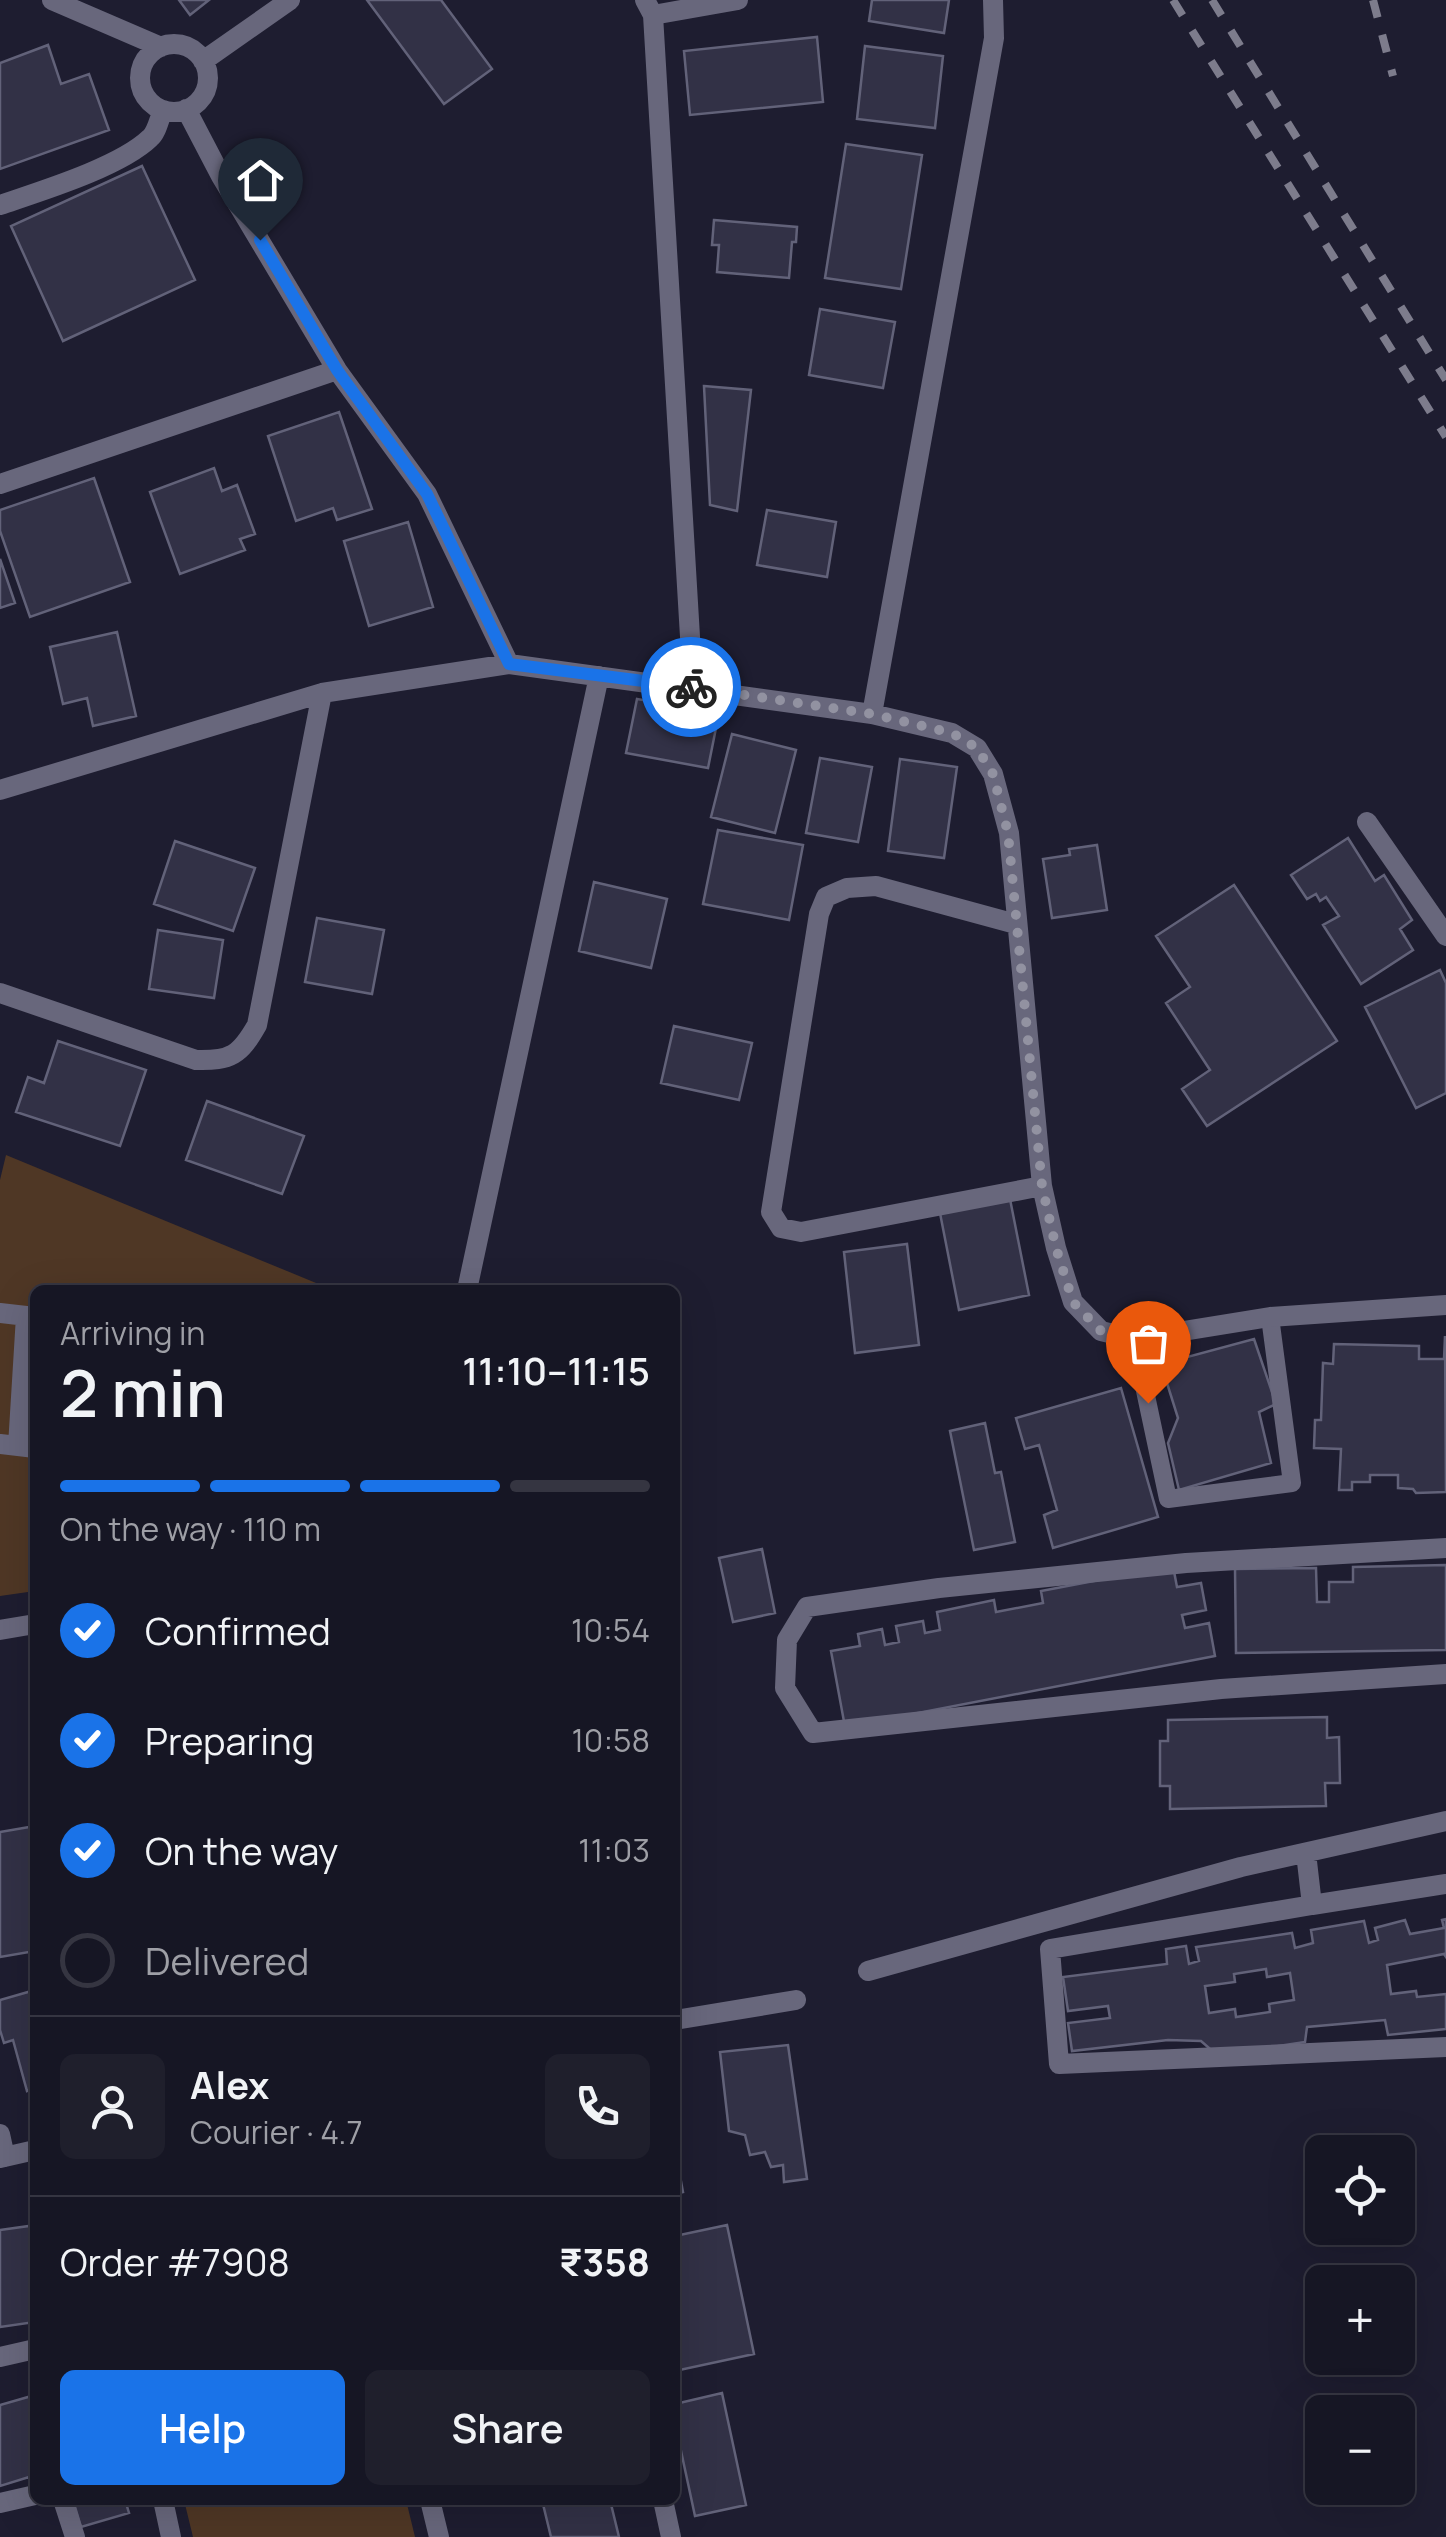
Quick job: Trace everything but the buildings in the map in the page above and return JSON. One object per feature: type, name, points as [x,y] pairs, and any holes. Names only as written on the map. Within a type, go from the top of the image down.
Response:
[{"type":"street","points":[[52,0],[161,47],[185,46],[204,62],[207,86],[199,100],[186,109],[162,110],[144,94],[140,79],[143,63],[161,47]]},
{"type":"street","points":[[204,62],[290,0]]},
{"type":"street","points":[[693,687],[649,7],[738,0]]},
{"type":"street","points":[[872,714],[994,38],[993,0]]},
{"type":"street","points":[[186,109],[221,176],[337,370],[427,494],[509,664]]},
{"type":"street","points":[[0,204],[54,186],[124,155],[153,136],[162,110]]},
{"type":"street","points":[[0,484],[337,370]]},
{"type":"street","points":[[0,790],[322,693],[509,664],[872,714],[952,733],[977,748],[993,774],[1008,833],[1042,1186],[1073,1302],[1101,1331],[1134,1339],[1270,1316],[1446,1305]]},
{"type":"street","points":[[468,1285],[599,676]]},
{"type":"street","points":[[0,994],[196,1060],[224,1061],[246,1046],[257,1025],[322,693]]},
{"type":"street","points":[[1367,822],[1446,936]]},
{"type":"street","points":[[1016,924],[876,886],[847,888],[826,897],[819,914],[770,1212],[781,1228],[801,1232],[1042,1186]]},
{"type":"street","points":[[0,1313],[30,1316]]},
{"type":"street","points":[[18,1446],[30,1326]]},
{"type":"street","points":[[1446,1548],[1186,1563],[940,1588],[807,1607],[787,1640],[785,1688],[813,1732],[1221,1689],[1446,1674]]},
{"type":"street","points":[[0,1630],[30,1625]]},
{"type":"street","points":[[868,1971],[1241,1867],[1446,1822]]},
{"type":"street","points":[[1306,1853],[1312,1906]]},
{"type":"street","points":[[1446,1884],[1050,1948],[1059,2064],[1446,2048]]},
{"type":"street","points":[[680,2019],[796,2000]]},
{"type":"street","points":[[0,2134],[2,2157],[30,2151]]},
{"type":"street","points":[[0,2357],[30,2350]]},
{"type":"street","points":[[0,2503],[30,2496]]},
{"type":"street","points":[[65,2505],[75,2537]]},
{"type":"street","points":[[164,2505],[171,2537]]},
{"type":"street","points":[[431,2505],[439,2537]]},
{"type":"street","points":[[664,2505],[671,2537]]},
{"type":"lane","points":[[1134,1339],[1168,1499],[1292,1483],[1270,1316]]},
{"type":"shaded area","points":[[6,1155],[321,1285],[30,1285],[30,1592],[0,1596],[0,1180]]},
{"type":"shaded area","points":[[185,2505],[407,2505],[415,2537],[193,2537]]},
{"type":"railway","points":[[1173,0],[1446,437]]},
{"type":"railway","points":[[1212,0],[1446,380]]},
{"type":"railway","points":[[1373,0],[1393,76]]},
{"type":"way so far","points":[[691,687],[872,714],[952,733],[977,748],[993,774],[1008,833],[1042,1186],[1056,1248],[1073,1302],[1101,1331],[1134,1339],[1148,1403]]},
{"type":"route","points":[[260,240],[337,370],[427,494],[509,664],[691,687]]}]
